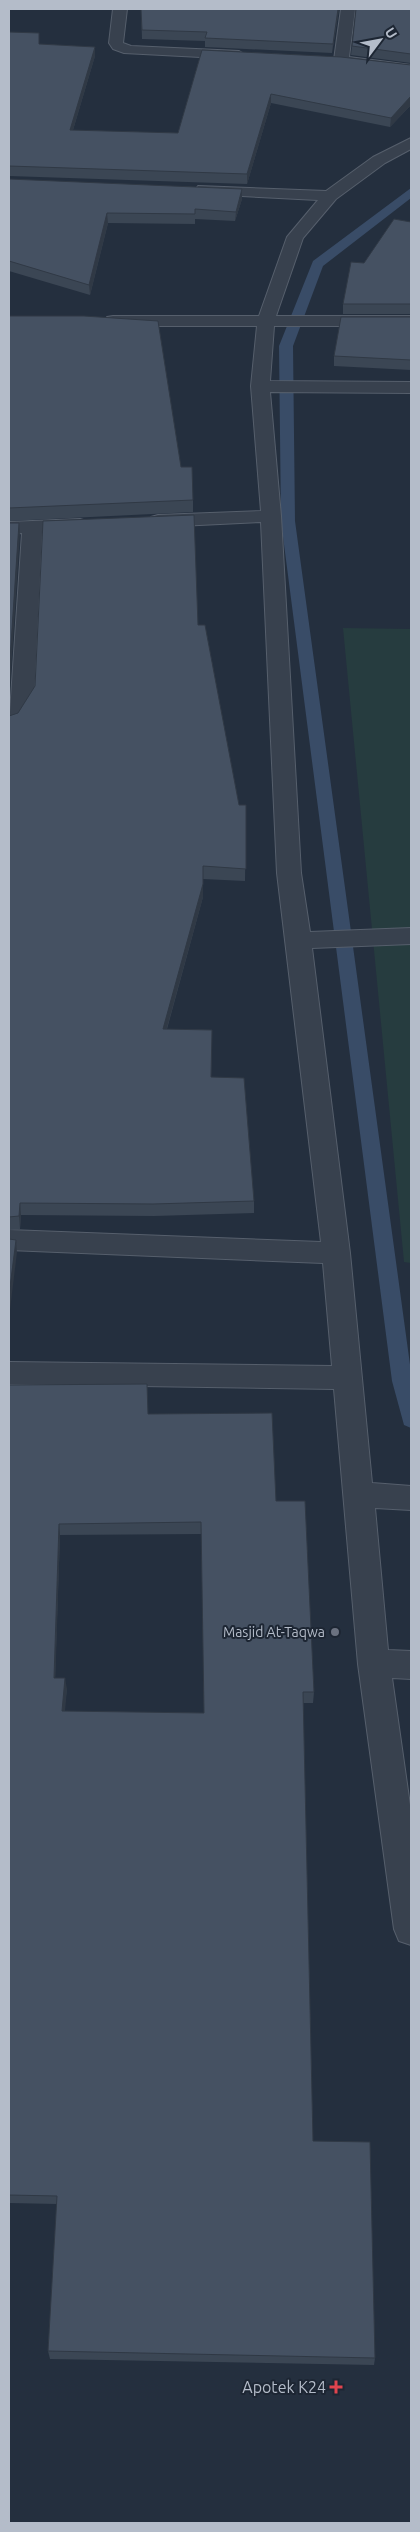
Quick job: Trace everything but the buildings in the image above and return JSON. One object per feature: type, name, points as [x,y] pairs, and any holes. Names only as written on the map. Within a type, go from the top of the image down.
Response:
[{"type":"street","points":[[120,9],[116,43],[118,46],[128,50],[254,56]]},
{"type":"street","points":[[341,60],[348,9]]},
{"type":"street","points":[[322,59],[411,68]]},
{"type":"street","points":[[411,143],[379,160],[330,196],[295,236],[266,320],[272,386],[271,516],[289,873],[299,940],[336,1253],[374,1664],[411,1929]]},
{"type":"street","points":[[192,188],[330,196]]},
{"type":"street","points":[[98,321],[411,321]]},
{"type":"street","points":[[272,386],[411,387]]},
{"type":"street","points":[[142,522],[271,516]]},
{"type":"street","points":[[9,528],[102,524]]},
{"type":"street","points":[[9,720],[23,699],[32,527]]},
{"type":"street","points":[[299,940],[344,940],[411,936]]},
{"type":"street","points":[[9,1240],[336,1253]]},
{"type":"street","points":[[9,1373],[348,1378]]},
{"type":"street","points":[[358,1495],[411,1498]]},
{"type":"street","points":[[374,1664],[411,1665]]},
{"type":"green space","points":[[343,628],[411,629],[411,1263],[404,1262]]},
{"type":"waterway","points":[[411,192],[317,264],[286,346],[288,521],[402,1381],[411,1419]]},
{"type":"place","name":"Masjid At-Taqwa","points":[[335,1632]]},
{"type":"place","name":"Apotek K24","points":[[336,2387]]}]
